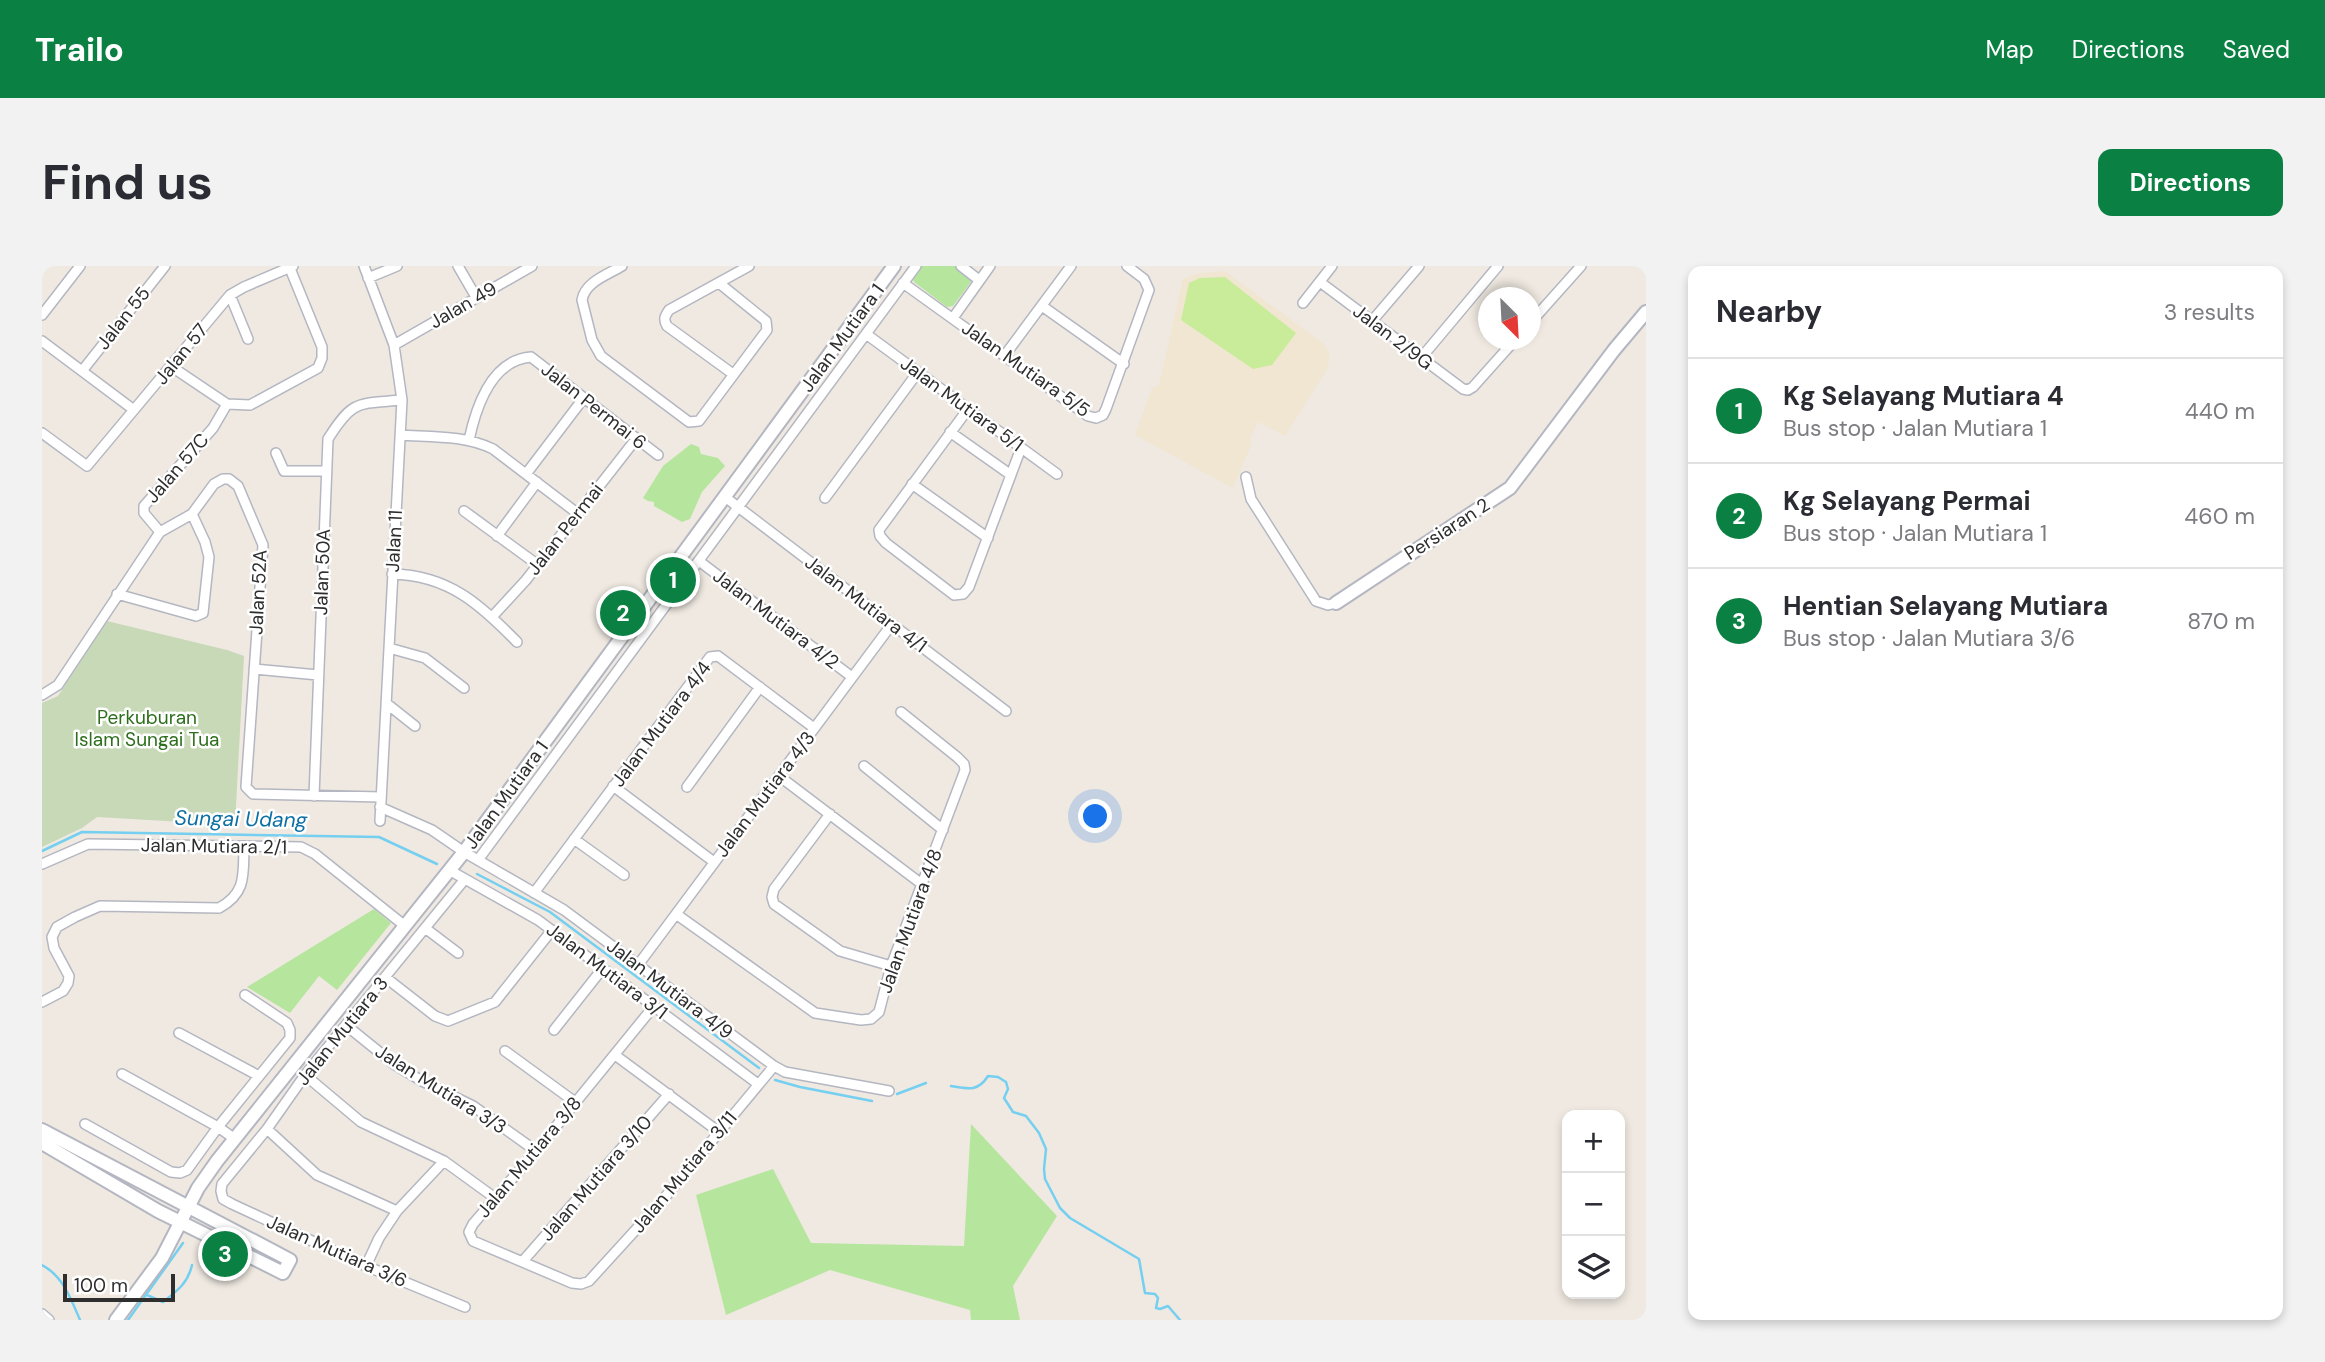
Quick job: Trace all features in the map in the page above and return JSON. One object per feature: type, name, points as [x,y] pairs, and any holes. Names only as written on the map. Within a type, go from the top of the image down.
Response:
[{"type":"street","points":[[42,315],[80,266]]},
{"type":"street","name":"Jalan 55","points":[[82,371],[165,266]]},
{"type":"street","name":"Jalan 11","points":[[364,266],[394,345],[402,400],[380,821]]},
{"type":"street","points":[[458,266],[476,297]]},
{"type":"street","name":"Jalan 49","points":[[394,345],[533,266]]},
{"type":"street","points":[[622,266],[589,285],[583,293],[582,300],[592,340],[601,356],[689,422],[699,421],[767,330],[766,321],[719,284]]},
{"type":"street","points":[[733,374],[667,326],[664,321],[669,310],[748,266]]},
{"type":"street","name":"Jalan Mutiara 1","points":[[116,1320],[170,1245],[198,1188],[464,852],[894,266]]},
{"type":"street","points":[[478,860],[916,266]]},
{"type":"street","points":[[961,266],[979,280]]},
{"type":"street","points":[[953,318],[990,266]]},
{"type":"street","points":[[1005,355],[1071,266]]},
{"type":"street","name":"Jalan Mutiara 5/5","points":[[903,283],[1092,418],[1103,415],[1149,292],[1147,283],[1127,266]]},
{"type":"street","points":[[1303,303],[1332,266]]},
{"type":"street","points":[[1372,321],[1419,266]]},
{"type":"street","points":[[1421,358],[1498,266]]},
{"type":"street","points":[[172,367],[228,404],[250,405],[318,368],[323,358],[322,347],[290,267]]},
{"type":"street","name":"Jalan 57","points":[[42,433],[88,466],[230,295],[290,267]]},
{"type":"street","points":[[1541,311],[1581,267]]},
{"type":"street","points":[[368,278],[400,269]]},
{"type":"street","name":"Jalan 2/9G","points":[[1320,282],[1463,389],[1468,390],[1506,350]]},
{"type":"street","points":[[230,295],[248,339]]},
{"type":"street","points":[[1042,306],[1124,364]]},
{"type":"street","name":"Persiaran 2","points":[[1246,477],[1251,499],[1316,601],[1322,604],[1336,603],[1510,488],[1646,312]]},
{"type":"street","name":"Jalan Mutiara 5/1","points":[[866,334],[1057,474]]},
{"type":"street","points":[[42,341],[134,410]]},
{"type":"street","name":"Jalan Permai 6","points":[[469,440],[474,417],[484,393],[498,375],[516,359],[531,357],[658,455]]},
{"type":"street","points":[[825,498],[918,372]]},
{"type":"street","points":[[526,474],[583,399]]},
{"type":"street","name":"Jalan 50A","points":[[314,796],[328,439],[341,417],[358,404],[402,400]]},
{"type":"street","name":"Jalan 57C","points":[[160,532],[144,513],[144,506],[212,428],[228,404]]},
{"type":"street","points":[[968,409],[880,528],[880,536],[886,543],[954,595],[963,594],[970,587],[1021,448]]},
{"type":"street","points":[[950,432],[1011,475]]},
{"type":"street","points":[[400,435],[469,440],[493,449],[577,513]]},
{"type":"street","name":"Jalan Permai","points":[[492,617],[538,565],[636,439]]},
{"type":"street","points":[[276,453],[284,471],[326,471]]},
{"type":"street","name":"Jalan 52A","points":[[42,695],[58,685],[160,532],[192,514],[214,484],[223,478],[229,479],[238,485],[263,545],[246,787],[253,794],[314,796]]},
{"type":"street","points":[[497,536],[537,482]]},
{"type":"street","points":[[912,484],[988,538]]},
{"type":"street","name":"Jalan Mutiara 4/1","points":[[725,497],[1006,711]]},
{"type":"street","points":[[464,511],[538,565]]},
{"type":"street","points":[[117,594],[196,617],[203,613],[209,557],[192,514]]},
{"type":"street","name":"Jalan Mutiara 4/2","points":[[699,561],[852,677]]},
{"type":"street","points":[[392,573],[414,574],[439,581],[492,617],[517,642]]},
{"type":"street","name":"Jalan Mutiara 4/3","points":[[638,965],[892,624]]},
{"type":"street","points":[[389,648],[425,658],[464,688]]},
{"type":"street","name":"Jalan Mutiara 4/4","points":[[534,892],[710,657],[719,656],[814,728]]},
{"type":"street","points":[[254,669],[318,675]]},
{"type":"street","points":[[687,787],[760,688]]},
{"type":"street","points":[[386,703],[415,726]]},
{"type":"street","name":"Jalan Mutiara 4/8","points":[[676,914],[815,1013],[861,1020],[872,1019],[879,1012],[891,966],[965,770],[964,764],[901,712]]},
{"type":"street","points":[[864,766],[943,830]]},
{"type":"street","points":[[779,776],[923,885]]},
{"type":"street","points":[[613,786],[714,862]]},
{"type":"street","points":[[314,796],[381,802]]},
{"type":"street","name":"Jalan Mutiara 4/9","points":[[381,802],[564,910],[774,1066],[785,1072],[889,1091]]},
{"type":"street","points":[[830,814],[774,889],[774,904],[840,951],[891,966]]},
{"type":"street","points":[[574,839],[624,875]]},
{"type":"street","name":"Jalan Mutiara 2/1","points":[[42,864],[88,844],[300,847],[315,854],[405,926]]},
{"type":"street","points":[[42,1002],[64,991],[68,983],[69,976],[54,948],[52,937],[57,927],[100,906],[219,908],[230,902],[238,893],[242,881],[244,846]]},
{"type":"street","name":"Jalan Mutiara 3/1","points":[[449,870],[538,920],[758,1084]]},
{"type":"street","name":"Jalan Mutiara 3","points":[[222,1184],[267,1129],[305,1075],[465,879]]},
{"type":"street","points":[[425,928],[458,953]]},
{"type":"street","points":[[385,977],[435,1016],[448,1021],[495,1002],[552,930]]},
{"type":"street","points":[[554,1030],[603,968]]},
{"type":"street","points":[[85,1124],[171,1172],[180,1173],[187,1170],[290,1038],[287,1023],[245,995]]},
{"type":"street","name":"Jalan Mutiara 3/8","points":[[593,1278],[577,1284],[473,1241],[470,1229],[654,1006]]},
{"type":"street","name":"Jalan Mutiara 3/3","points":[[347,1026],[394,1064],[473,1106],[536,1151]]},
{"type":"street","points":[[179,1033],[258,1076]]},
{"type":"street","points":[[505,1051],[575,1102]]},
{"type":"street","points":[[615,1055],[719,1132]]},
{"type":"street","name":"Jalan Mutiara 3/11","points":[[593,1278],[661,1202],[774,1066]]},
{"type":"street","points":[[122,1074],[235,1139]]},
{"type":"street","points":[[305,1075],[361,1122],[444,1161],[495,1198]]},
{"type":"street","name":"Jalan Mutiara 3/10","points":[[523,1261],[669,1094]]},
{"type":"street","points":[[267,1129],[317,1175],[397,1210]]},
{"type":"street","points":[[42,1130],[290,1260],[284,1273],[180,1223],[42,1143]]},
{"type":"street","points":[[366,1266],[379,1238],[397,1210],[444,1161]]},
{"type":"street","name":"Jalan Mutiara 3/6","points":[[222,1184],[220,1191],[223,1199],[366,1266],[465,1307]]},
{"type":"street","points":[[157,1191],[181,1194],[198,1188],[201,1205],[230,1224],[234,1232]]},
{"type":"street","points":[[158,1211],[170,1225],[170,1245]]},
{"type":"street","points":[[170,1245],[180,1236],[199,1233]]},
{"type":"street","points":[[42,1314],[49,1320]]},
{"type":"shaded area","points":[[1225,271],[1324,344],[1330,355],[1328,368],[1285,436],[1258,422],[1233,488],[1135,435],[1152,388],[1159,385],[1183,279],[1195,274]]},
{"type":"green space","points":[[920,266],[955,266],[973,279],[953,306],[947,307],[914,282],[912,276]]},
{"type":"green space","points":[[1225,277],[1296,333],[1272,365],[1253,369],[1181,320],[1189,283],[1200,278]]},
{"type":"green space","points":[[691,444],[699,447],[701,454],[718,458],[725,466],[702,492],[690,519],[682,522],[654,506],[654,502],[643,498],[663,466]]},
{"type":"green space","name":"Perkuburan Islam Sungai Tua","points":[[107,621],[244,656],[235,825],[97,817],[82,828],[42,847],[42,703],[58,696]]},
{"type":"green space","points":[[374,909],[391,923],[337,990],[319,976],[290,1013],[247,987]]},
{"type":"green space","points":[[971,1124],[1057,1216],[1013,1286],[1020,1320],[971,1320],[970,1310],[830,1270],[726,1315],[696,1195],[773,1169],[811,1243],[964,1246]]},
{"type":"waterway","name":"Sungai Udang","points":[[42,851],[82,832],[379,837],[437,864]]},
{"type":"waterway","name":"Sungai Udang","points":[[477,874],[550,912],[759,1068]]},
{"type":"waterway","name":"Sungai Udang","points":[[951,1086],[976,1087],[988,1076],[998,1077],[1006,1082],[1008,1089],[1004,1098],[1013,1112],[1026,1116],[1039,1133],[1046,1149],[1045,1179],[1060,1208],[1070,1218],[1139,1259],[1145,1293],[1155,1294],[1158,1298],[1156,1308],[1168,1306],[1180,1320]]},
{"type":"waterway","name":"Sungai Udang","points":[[775,1080],[872,1101]]},
{"type":"waterway","name":"Sungai Udang","points":[[897,1094],[926,1083]]},
{"type":"waterway","points":[[128,1320],[183,1243]]},
{"type":"waterway","points":[[42,1265],[61,1282],[80,1320]]},
{"type":"waterway","points":[[147,1295],[163,1302],[185,1282],[192,1265]]},
{"type":"place","name":"Kg Selayang Mutiara 4","points":[[673,580]]},
{"type":"place","name":"Kg Selayang Permai","points":[[623,613]]},
{"type":"place","name":"Hentian Selayang Mutiara","points":[[225,1254]]}]
